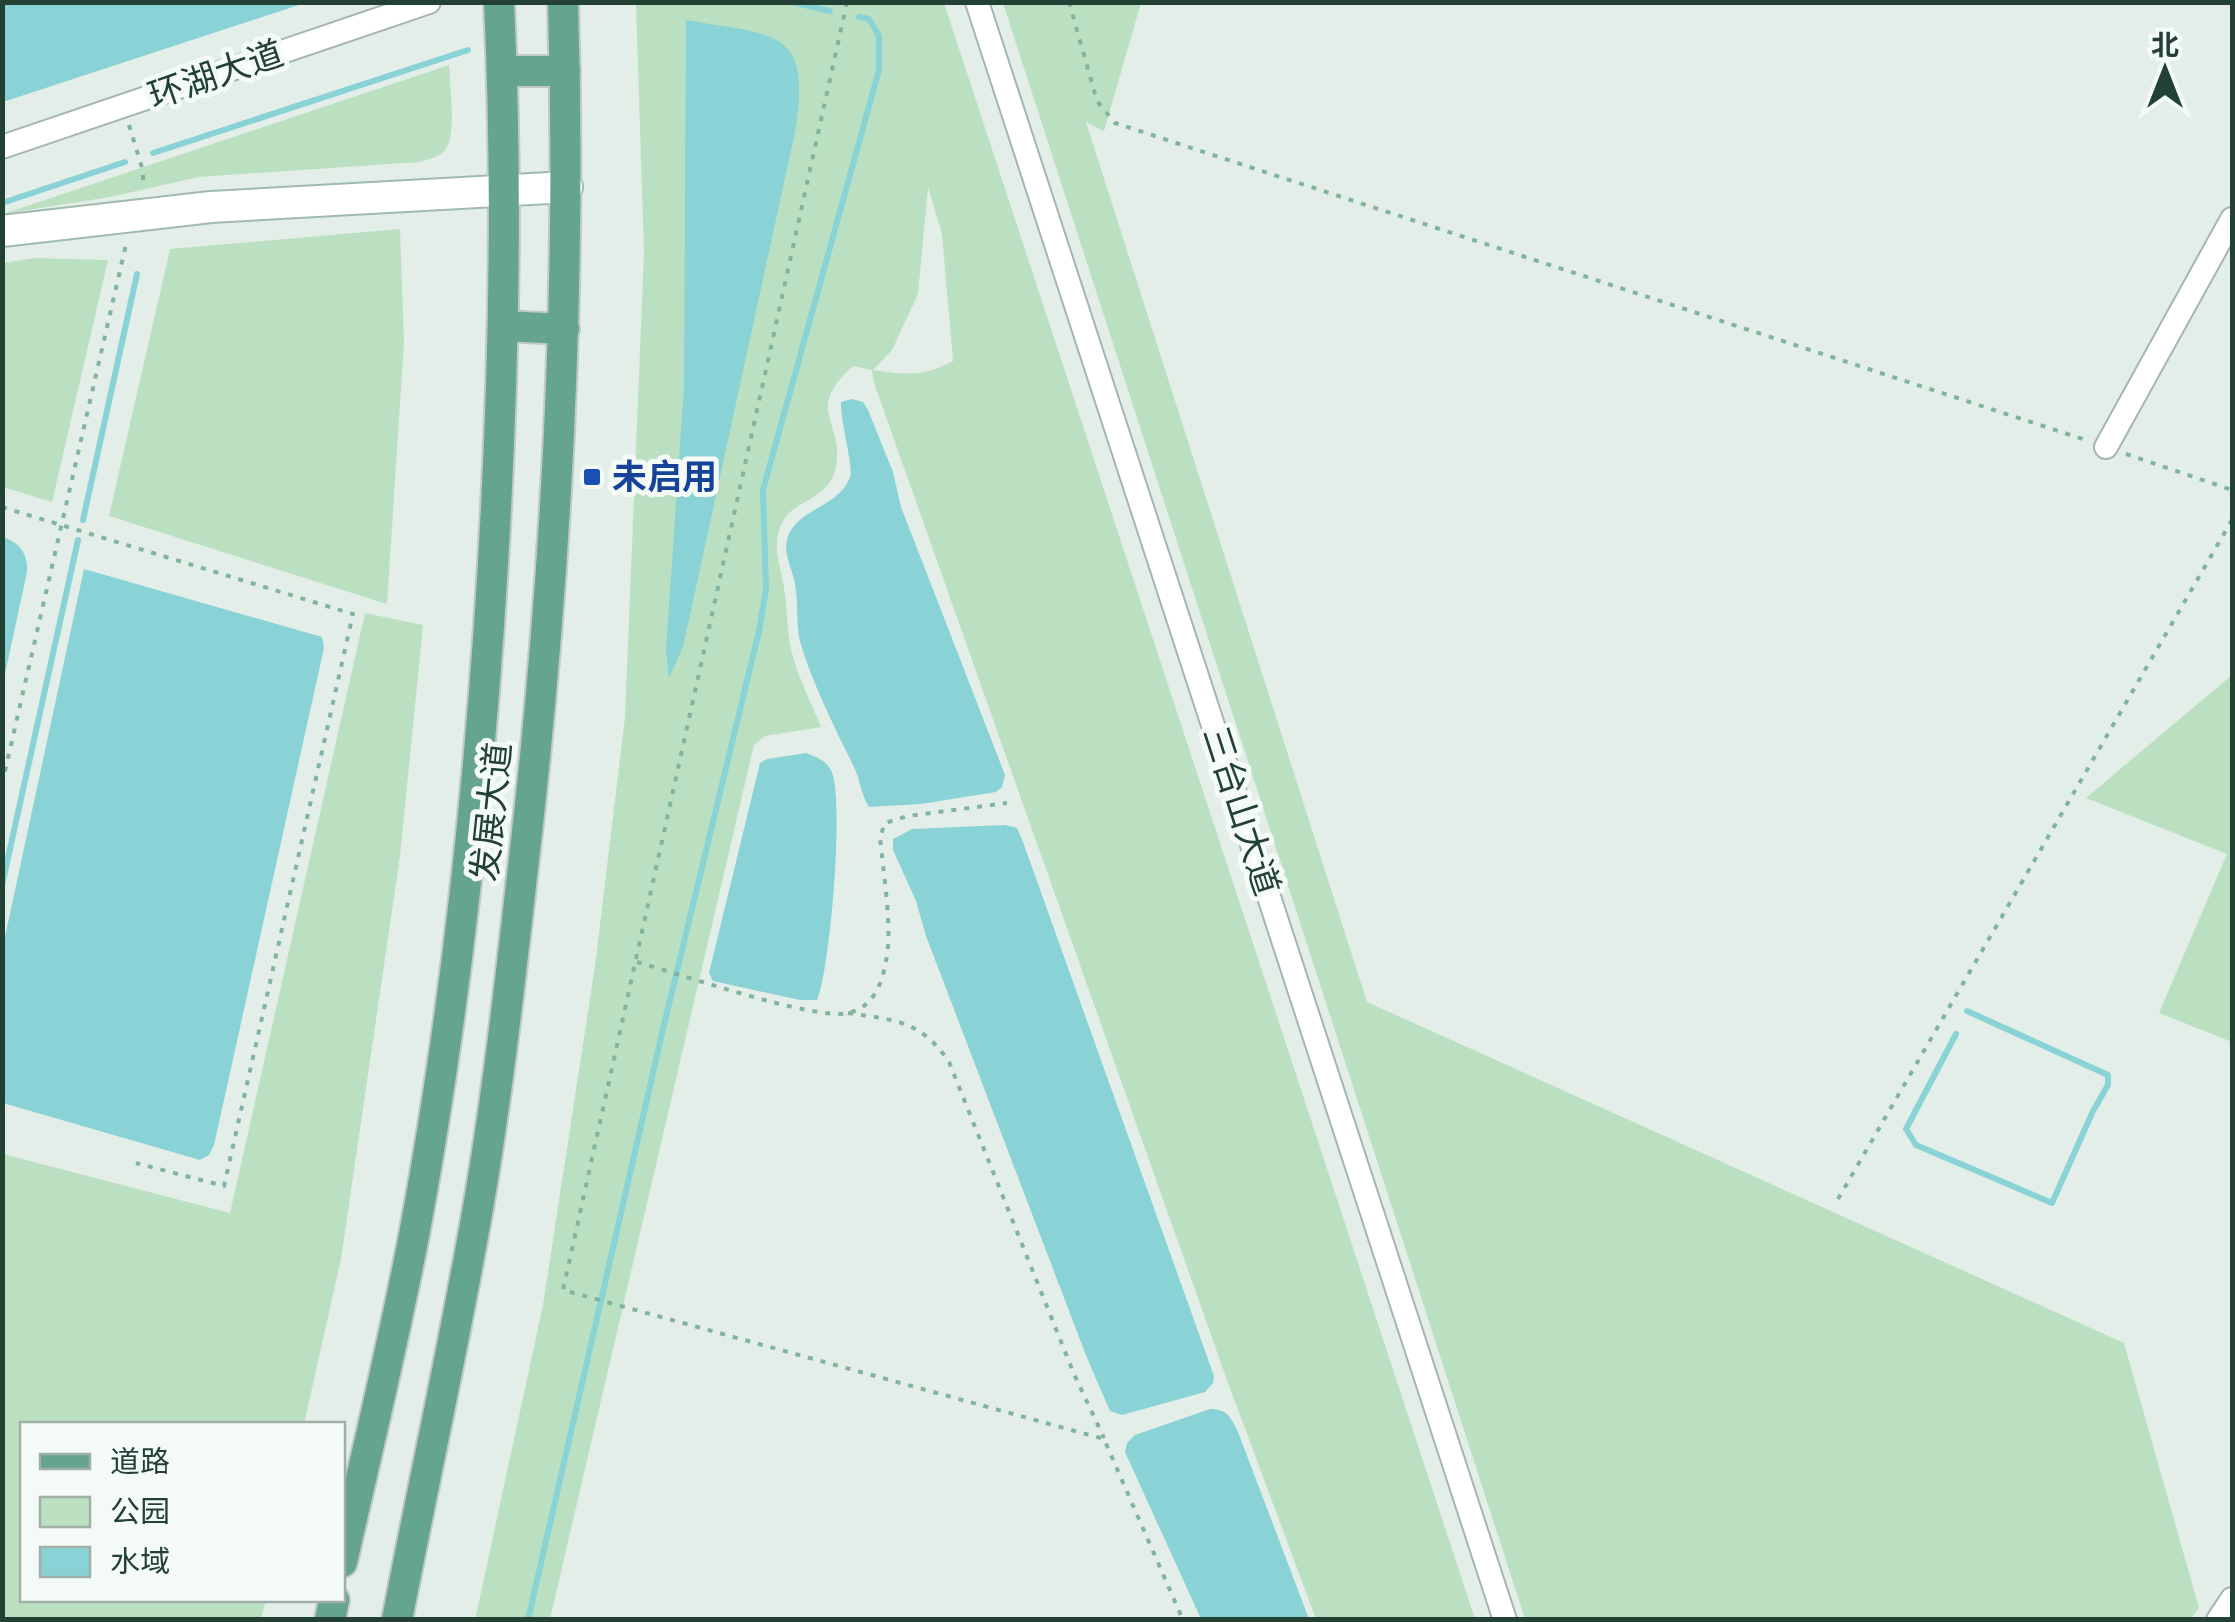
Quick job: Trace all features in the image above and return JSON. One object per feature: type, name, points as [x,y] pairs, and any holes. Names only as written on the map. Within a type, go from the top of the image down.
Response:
[{"type":"main road","name":"发展大道","points":[[345,1548],[414,1231],[476,804],[493,566],[504,326],[500,2]]},
{"type":"main road","name":"发展大道","points":[[397,1620],[479,1202],[501,1058],[546,664],[564,330],[567,188],[562,2]]},
{"type":"main road","points":[[502,71],[565,70]]},
{"type":"main road","points":[[2,232],[211,207],[567,188]]},
{"type":"main road","points":[[504,326],[564,330]]},
{"type":"street","name":"环湖大道","points":[[2,146],[429,2]]},
{"type":"street","name":"三台山大道","points":[[978,2],[1504,1620]]},
{"type":"street","points":[[2106,447],[2232,219]]},
{"type":"street","points":[[2218,1620],[2232,1599]]},
{"type":"path","points":[[847,2],[563,1290],[1104,1439]]},
{"type":"path","points":[[1069,2],[1097,101],[1115,123],[2232,490]]},
{"type":"path","points":[[2,784],[124,247],[138,215],[143,171],[124,106]]},
{"type":"path","points":[[2,507],[353,614],[224,1186],[136,1163]]},
{"type":"path","points":[[1838,1199],[2232,520]]},
{"type":"path","points":[[848,1014],[868,1004],[878,990],[888,955],[880,836],[885,823],[908,816],[1007,804]]},
{"type":"path","points":[[636,961],[805,1010],[911,1026],[934,1040],[948,1062],[1074,1374],[1184,1620]]},
{"type":"green space","points":[[636,3],[944,3],[1475,1619],[1316,1619],[1228,1383],[872,370],[853,366],[830,395],[829,417],[837,454],[831,480],[788,514],[777,538],[791,649],[821,727],[765,736],[754,745],[550,1619],[475,1620],[543,1305],[595,966],[625,717],[644,253]],"holes":[[[928,187],[942,234],[953,361],[914,373],[873,370],[892,350],[918,294]]]},
{"type":"green space","points":[[1003,3],[1141,3],[1104,131],[1086,122],[1367,1002],[2124,1343],[2199,1608],[2190,1619],[1525,1619]]},
{"type":"green space","points":[[449,65],[450,140],[445,150],[431,159],[199,177],[110,197],[3,214]]},
{"type":"green space","points":[[400,229],[404,342],[387,604],[109,516],[170,249]]},
{"type":"green space","points":[[35,258],[108,260],[52,502],[3,487],[3,263]]},
{"type":"green space","points":[[365,613],[423,625],[400,856],[341,1259],[304,1422],[20,1422],[20,1602],[265,1602],[261,1619],[3,1619],[3,1154],[230,1213]]},
{"type":"green space","points":[[2232,675],[2232,1042],[2159,1013],[2227,854],[2086,798]]},
{"type":"water","points":[[3,2],[305,2],[305,3],[3,102]]},
{"type":"water","points":[[686,20],[742,29],[780,42],[791,54],[798,72],[799,97],[795,132],[683,647],[669,678],[666,650],[684,387]]},
{"type":"water","points":[[841,402],[863,402],[868,410],[893,472],[901,507],[1005,775],[996,792],[921,804],[869,807],[806,661],[786,545],[799,521],[836,496],[850,477]]},
{"type":"water","points":[[3,537],[22,550],[27,572],[3,683]]},
{"type":"water","points":[[84,569],[322,637],[324,648],[214,1145],[209,1155],[200,1160],[3,1103],[3,946]]},
{"type":"water","points":[[806,753],[831,770],[837,813],[831,921],[817,1000],[800,1000],[713,981],[709,973],[760,763]]},
{"type":"water","points":[[1005,825],[1017,828],[1023,842],[1214,1376],[1205,1392],[1122,1415],[1110,1411],[1087,1358],[916,901],[893,850],[893,839],[912,829]]},
{"type":"water","points":[[1210,1409],[1225,1413],[1238,1432],[1309,1619],[1201,1619],[1125,1452],[1135,1435]]},
{"type":"waterway","points":[[792,2],[830,11]]},
{"type":"waterway","points":[[528,1620],[759,631],[766,590],[763,490],[879,70],[879,36],[869,19],[859,17]]},
{"type":"waterway","points":[[153,153],[468,50]]},
{"type":"waterway","points":[[2,203],[125,162]]},
{"type":"waterway","points":[[83,520],[137,274]]},
{"type":"waterway","points":[[2,885],[78,540]]},
{"type":"waterway","points":[[1956,1034],[1906,1129],[1916,1145],[2052,1203],[2108,1085],[2108,1075],[1967,1011]]},
{"type":"place","name":"未启用","points":[[592,477]]}]
